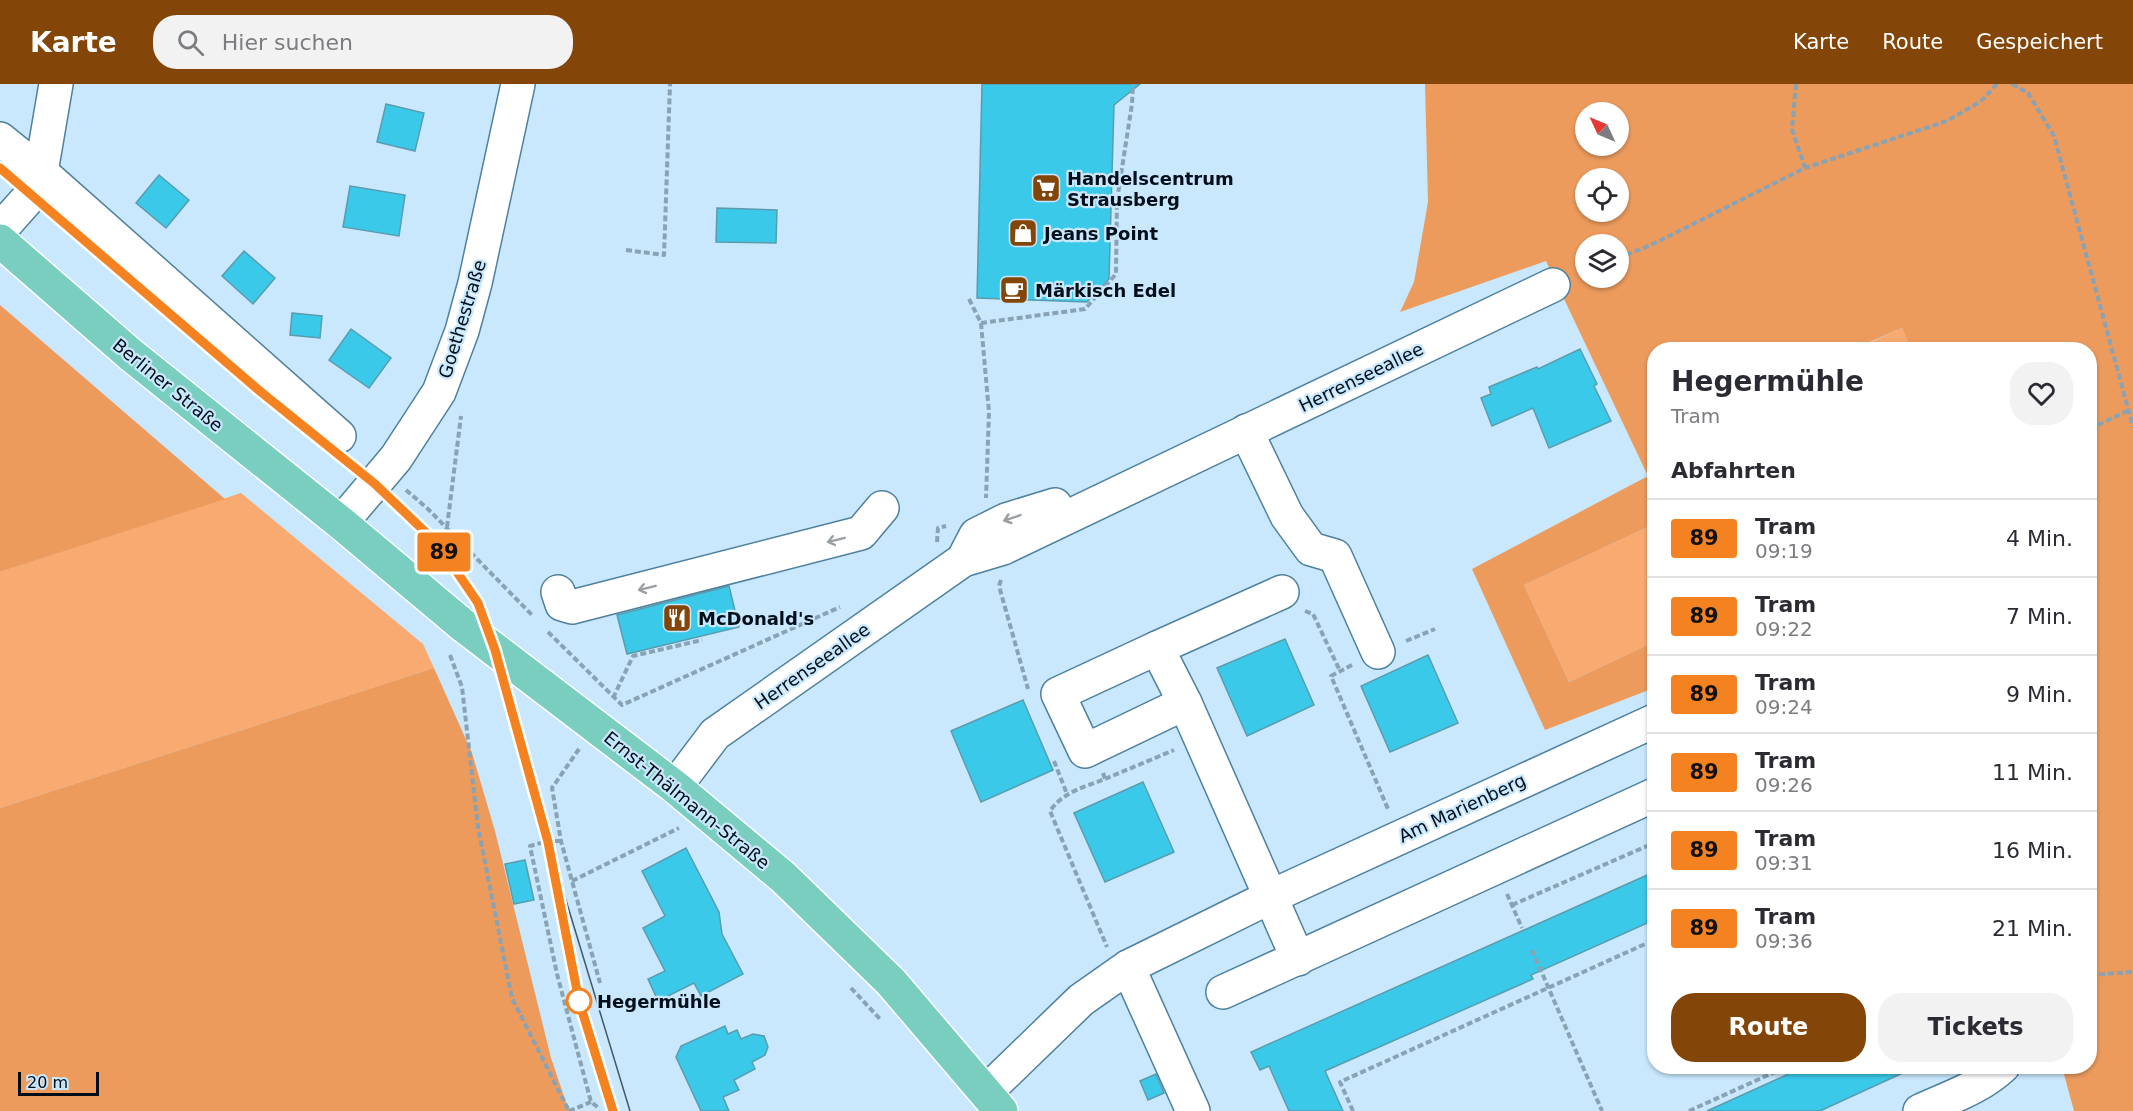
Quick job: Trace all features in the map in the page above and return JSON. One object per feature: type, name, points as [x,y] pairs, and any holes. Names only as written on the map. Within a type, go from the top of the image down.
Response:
[{"type":"main road","name":"Berliner Straße","points":[[0,241],[131,355],[341,523]]},
{"type":"main road","name":"Ernst-Thälmann-Straße","points":[[341,523],[495,650],[675,787],[783,877],[891,982],[994,1102]]},
{"type":"street","points":[[0,230],[31,195],[41,172],[56,84]]},
{"type":"street","name":"Goethestraße","points":[[341,523],[386,472],[439,392],[462,331],[475,283],[518,84]]},
{"type":"street","points":[[0,139],[41,172],[339,436]]},
{"type":"street","name":"Herrenseeallee","points":[[675,787],[715,734],[950,552],[976,535],[999,537],[1006,520],[1094,494],[1168,468],[1553,285]]},
{"type":"street","points":[[1246,431],[1287,516],[1311,549],[1335,556],[1378,652]]},
{"type":"street","points":[[558,592],[562,604],[572,606],[861,533],[882,508]]},
{"type":"street","points":[[1185,703],[1085,751],[1058,694],[1157,648],[1290,602]]},
{"type":"street","points":[[1157,648],[1185,703],[1298,959]]},
{"type":"street","name":"Am Marienberg","points":[[994,1102],[1082,1000],[1120,962],[1270,897],[1647,723]]},
{"type":"street","points":[[1223,992],[1647,798]]},
{"type":"street","points":[[1120,962],[1193,1111]]},
{"type":"street","points":[[1920,1111],[1975,1086],[1995,1074]]},
{"type":"path","points":[[626,250],[664,255],[670,84]]},
{"type":"path","points":[[981,323],[1084,309],[1116,274],[1118,200],[1133,84]]},
{"type":"path","points":[[1796,84],[1792,129],[1804,168]]},
{"type":"path","points":[[1629,254],[1651,245],[1804,168],[1947,121],[1982,101],[1997,84]]},
{"type":"path","points":[[2012,84],[2028,93],[2054,136],[2133,427]]},
{"type":"path","points":[[969,299],[981,323],[989,412],[986,499],[999,537],[1005,566],[999,586],[1023,668],[1031,705],[1058,694]]},
{"type":"path","points":[[447,528],[462,407]]},
{"type":"path","points":[[2097,426],[2129,410]]},
{"type":"path","points":[[386,472],[428,508],[540,623]]},
{"type":"path","points":[[950,552],[938,528],[956,524]]},
{"type":"path","points":[[1290,602],[1313,614],[1340,671]]},
{"type":"path","points":[[548,631],[622,705],[849,603]]},
{"type":"path","points":[[1402,835],[1331,676],[1378,652],[1436,629]]},
{"type":"path","points":[[613,698],[633,656],[702,640]]},
{"type":"path","points":[[450,654],[462,687],[478,827],[512,998],[569,1111],[591,1102]]},
{"type":"path","points":[[1120,962],[1050,811],[1057,801],[1067,794],[1201,739]]},
{"type":"path","points":[[568,745],[586,759]]},
{"type":"path","points":[[1092,747],[1106,779]]},
{"type":"path","points":[[577,752],[552,788],[561,841],[600,984]]},
{"type":"path","points":[[572,881],[680,828],[676,824]]},
{"type":"path","points":[[561,841],[530,846],[557,974],[591,1102],[598,1108]]},
{"type":"path","points":[[1512,905],[1647,846]]},
{"type":"path","points":[[1496,868],[1522,928]]},
{"type":"path","points":[[1353,1111],[1340,1082],[1647,943]]},
{"type":"path","points":[[1532,950],[1602,1111]]},
{"type":"path","points":[[2097,975],[2133,972]]},
{"type":"path","points":[[849,986],[882,1021]]},
{"type":"path","points":[[1689,1111],[1770,1074]]},
{"type":"shaded area","points":[[1425,84],[2133,84],[2133,1111],[2074,1111],[2064,1074],[2097,1074],[2097,342],[1908,342],[1902,328],[1869,342],[1647,342],[1647,474],[1546,261],[1400,312],[1414,282],[1428,202]]},
{"type":"shaded area","points":[[0,305],[225,499],[0,572]]},
{"type":"shaded area","points":[[1902,328],[1908,342],[1871,342]]},
{"type":"shaded area","points":[[1647,477],[1647,527],[1524,585],[1569,682],[1647,645],[1647,691],[1545,730],[1472,569]]},
{"type":"shaded area","points":[[241,493],[423,644],[434,668],[0,808],[0,572]]},
{"type":"shaded area","points":[[1647,527],[1647,645],[1569,682],[1524,585]]},
{"type":"shaded area","points":[[434,668],[472,753],[495,831],[551,1058],[569,1111],[0,1111],[0,808]]},
{"type":"building","name":"Handelscentrum Strausberg","points":[[982,84],[1140,84],[1114,105],[1109,279],[1087,302],[977,298]]},
{"type":"building","points":[[386,104],[424,113],[415,151],[377,142]]},
{"type":"building","points":[[159,175],[189,200],[166,228],[136,203]]},
{"type":"building","points":[[350,186],[405,195],[399,236],[343,227]]},
{"type":"building","points":[[717,208],[777,210],[776,243],[716,242]]},
{"type":"building","points":[[244,251],[275,278],[253,304],[222,276]]},
{"type":"building","points":[[292,313],[322,316],[320,338],[290,335]]},
{"type":"building","points":[[351,329],[391,358],[369,388],[329,360]]},
{"type":"building","points":[[1580,349],[1611,421],[1549,448],[1533,408],[1492,426],[1481,398],[1491,394],[1489,387],[1537,367],[1538,369]]},
{"type":"building","name":"McDonald's","points":[[729,586],[739,627],[627,654],[617,615]]},
{"type":"building","points":[[1285,639],[1314,705],[1247,736],[1217,668]]},
{"type":"building","points":[[1428,655],[1458,723],[1390,752],[1361,686]]},
{"type":"building","points":[[1023,700],[1053,770],[981,802],[951,731]]},
{"type":"building","points":[[1143,782],[1174,852],[1105,882],[1074,813]]},
{"type":"building","points":[[686,848],[719,912],[722,934],[743,974],[701,996],[694,983],[658,1001],[648,979],[665,971],[643,928],[665,916],[642,871]]},
{"type":"building","points":[[525,860],[534,900],[514,904],[505,864]]},
{"type":"building","points":[[1647,875],[1647,923],[1531,975],[1533,979],[1325,1071],[1343,1111],[1289,1111],[1269,1066],[1260,1070],[1251,1052]]},
{"type":"building","points":[[725,1026],[728,1034],[737,1030],[741,1039],[753,1034],[764,1036],[768,1047],[765,1055],[752,1062],[755,1069],[734,1080],[739,1090],[723,1097],[729,1111],[701,1111],[676,1057],[681,1046]]},
{"type":"building","points":[[1156,1074],[1164,1093],[1148,1100],[1140,1081]]},
{"type":"building","points":[[1788,1074],[1901,1074],[1820,1111],[1707,1111]]},
{"type":"tram line","points":[[0,168],[261,392],[375,484],[438,544],[478,603],[495,650],[506,697],[548,841],[630,1111]]},
{"type":"tram line","name":"89","points":[[0,168],[261,392],[375,484],[438,544],[478,603],[495,650],[506,697],[548,842],[579,1001],[613,1111]]},
{"type":"tram line","points":[[562,915],[579,1001],[613,1111]]},
{"type":"place","name":"Handelscentrum Strausberg","points":[[1046,188]]},
{"type":"place","name":"Jeans Point","points":[[1023,233]]},
{"type":"place","name":"Märkisch Edel","points":[[1014,290]]},
{"type":"place","name":"McDonald's","points":[[677,618]]},
{"type":"place","name":"Hegermühle","points":[[579,1001]]}]
